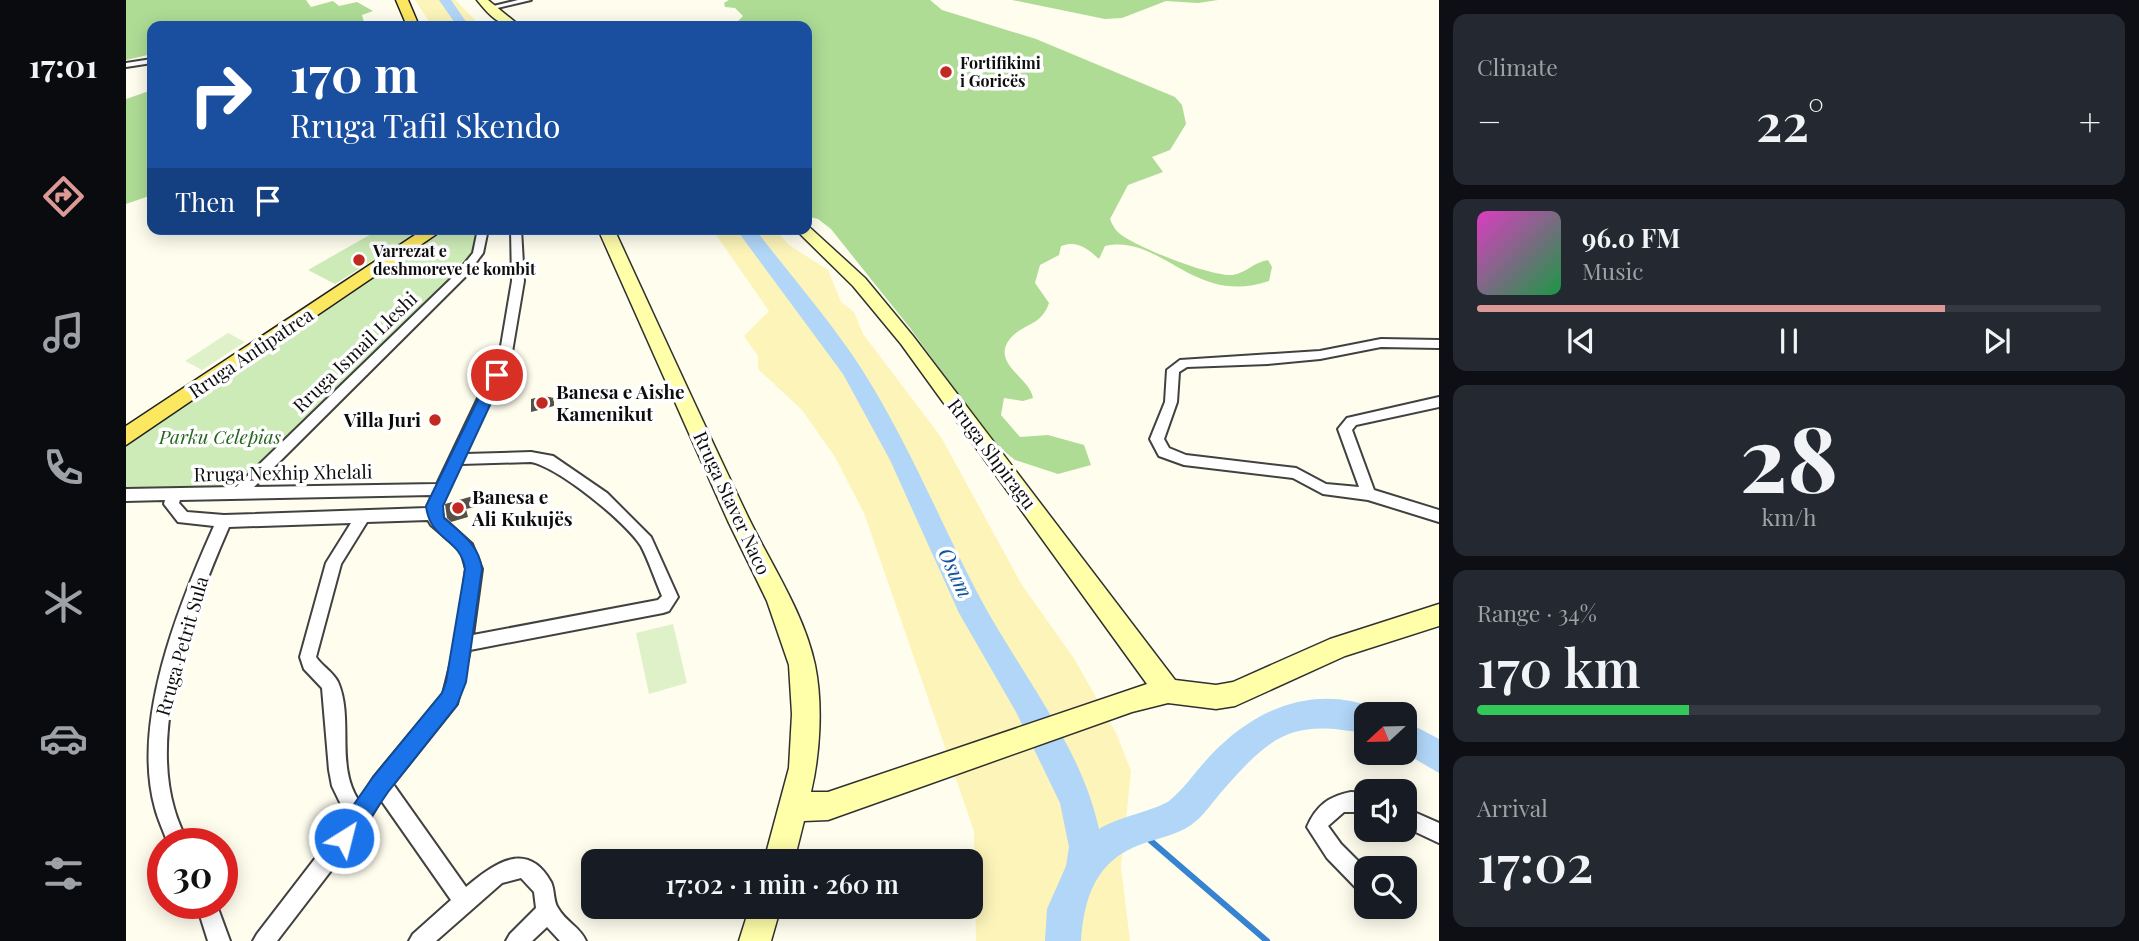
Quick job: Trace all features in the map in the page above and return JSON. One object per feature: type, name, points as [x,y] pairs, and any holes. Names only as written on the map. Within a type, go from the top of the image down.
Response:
[{"type":"main road","points":[[402,0],[411,21]]},
{"type":"main road","name":"Rruga Antipatrea","points":[[126,437],[427,235]]},
{"type":"main road","name":"Rruga Antipatrea","points":[[376,270],[398,260],[436,235]]},
{"type":"street","points":[[486,4],[528,0]]},
{"type":"street","points":[[486,4],[508,21]]},
{"type":"street","points":[[126,65],[147,62]]},
{"type":"street","name":"Rruga Ismail Lleshi","points":[[239,493],[468,268],[478,253],[482,235]]},
{"type":"street","points":[[264,941],[359,818],[381,784],[450,698],[464,644],[474,569],[467,548],[436,521],[434,514],[440,489],[506,352],[519,281],[516,235]]},
{"type":"street","name":"Rruga Staver Naco","points":[[609,235],[728,497],[779,600],[802,665],[805,714],[803,768],[795,807]]},
{"type":"street","name":"Rruga Shpiragu","points":[[809,235],[859,282],[907,340],[1168,691]]},
{"type":"street","points":[[1439,344],[1381,343],[1333,353],[1268,360],[1184,363],[1173,370],[1171,401],[1157,439],[1164,452],[1192,462],[1296,473],[1323,489],[1368,495],[1439,516]]},
{"type":"street","points":[[1368,495],[1346,436],[1346,426],[1358,420],[1439,402]]},
{"type":"street","points":[[456,459],[531,457],[548,460],[602,497],[646,541],[670,597],[663,606],[464,644]]},
{"type":"street","name":"Rruga Nexhip Xhelali","points":[[126,495],[440,489]]},
{"type":"street","points":[[174,495],[171,504],[183,518],[225,521],[434,514]]},
{"type":"street","points":[[359,818],[346,802],[337,778],[330,684],[310,664],[308,657],[334,564],[363,516]]},
{"type":"street","name":"Rruga Petrit Sula","points":[[172,828],[165,808],[158,770],[159,730],[197,584],[225,521]]},
{"type":"street","points":[[783,849],[795,807],[828,806],[1132,699],[1168,691],[1216,697],[1235,694],[1339,647],[1439,615]]},
{"type":"street","points":[[381,784],[464,901]]},
{"type":"street","points":[[1354,801],[1347,800],[1337,804],[1317,823],[1334,851],[1354,872]]},
{"type":"street","points":[[1417,823],[1439,833]]},
{"type":"street","points":[[420,941],[497,874],[524,867],[543,887],[547,912],[575,941]]},
{"type":"street","points":[[517,941],[547,912]]},
{"type":"street","points":[[211,919],[219,941]]},
{"type":"street","points":[[755,941],[762,919]]},
{"type":"green space","points":[[126,0],[306,0],[311,7],[333,1],[339,6],[357,2],[373,11],[362,15],[364,21],[147,21],[147,55],[126,60]]},
{"type":"green space","points":[[729,0],[930,0],[942,10],[1036,39],[1175,97],[1182,105],[1186,124],[1170,150],[1152,157],[1163,172],[1128,185],[1110,219],[1113,225],[1119,233],[1141,246],[1209,271],[1233,275],[1268,260],[1272,267],[1269,281],[1243,286],[1220,285],[1199,278],[1144,250],[1125,245],[1105,246],[1099,259],[1082,246],[1061,246],[1059,255],[1040,265],[1035,283],[1049,303],[1046,311],[1014,335],[1005,349],[1008,364],[1026,384],[1033,398],[1023,401],[1004,398],[1001,415],[1020,437],[1048,435],[1084,445],[1091,465],[1058,474],[1015,460],[993,442],[910,328],[831,229],[812,217],[812,21],[738,21],[743,16],[735,8],[725,7],[724,3]]},
{"type":"green space","points":[[1012,0],[1218,0],[1198,3],[1166,1],[1122,18],[1105,19]]},
{"type":"green space","points":[[147,92],[147,197],[126,204],[126,99]]},
{"type":"green space","points":[[369,235],[413,235],[335,284],[308,270]]},
{"type":"green space","name":"Parku Celepias","points":[[439,235],[477,235],[471,256],[454,277],[400,326],[237,489],[126,491],[126,442],[375,274]]},
{"type":"green space","points":[[228,333],[245,342],[202,370],[185,361]]},
{"type":"green space","points":[[673,624],[687,683],[649,694],[636,633]]},
{"type":"sand","points":[[415,0],[455,0],[476,21],[429,21]]},
{"type":"sand","points":[[716,235],[780,235],[789,245],[828,270],[841,302],[854,312],[863,334],[941,437],[1022,585],[1075,660],[1116,733],[1131,771],[1121,867],[1130,941],[976,941],[976,919],[983,919],[983,849],[974,849],[974,831],[864,513],[835,457],[802,410],[758,369],[758,356],[744,336],[769,311]]},
{"type":"building","name":"Banesa e Aishe Kamenikut","points":[[544,396],[554,398],[554,406],[531,412],[531,399]]},
{"type":"building","name":"Banesa e Ali Kukujës","points":[[473,496],[475,507],[466,509],[468,517],[451,522],[447,518],[445,504]]},
{"type":"waterway","name":"Osum","points":[[445,0],[460,21]]},
{"type":"waterway","name":"Osum","points":[[750,235],[852,371],[902,460],[969,604],[1027,702],[1076,800],[1086,847],[1083,867]]},
{"type":"waterway","points":[[1083,867],[1116,838],[1181,812],[1221,767],[1260,732],[1282,720],[1306,713],[1334,713],[1354,717]]},
{"type":"waterway","points":[[1418,744],[1439,757]]},
{"type":"waterway","points":[[1137,829],[1267,941]]},
{"type":"waterway","name":"Osum","points":[[1063,941],[1065,909],[1083,867]]},
{"type":"place","name":"Fortifikimi i Goricës","points":[[946,72]]},
{"type":"place","name":"Varrezat e deshmoreve te kombit","points":[[359,260]]},
{"type":"place","name":"Banesa e Aishe Kamenikut","points":[[542,403]]},
{"type":"place","name":"Villa Juri","points":[[435,420]]},
{"type":"place","name":"Banesa e Ali Kukujës","points":[[458,508]]},
{"type":"route","points":[[344,838],[381,784],[450,698],[456,682],[474,569],[467,548],[436,521],[434,506],[497,375]]}]
